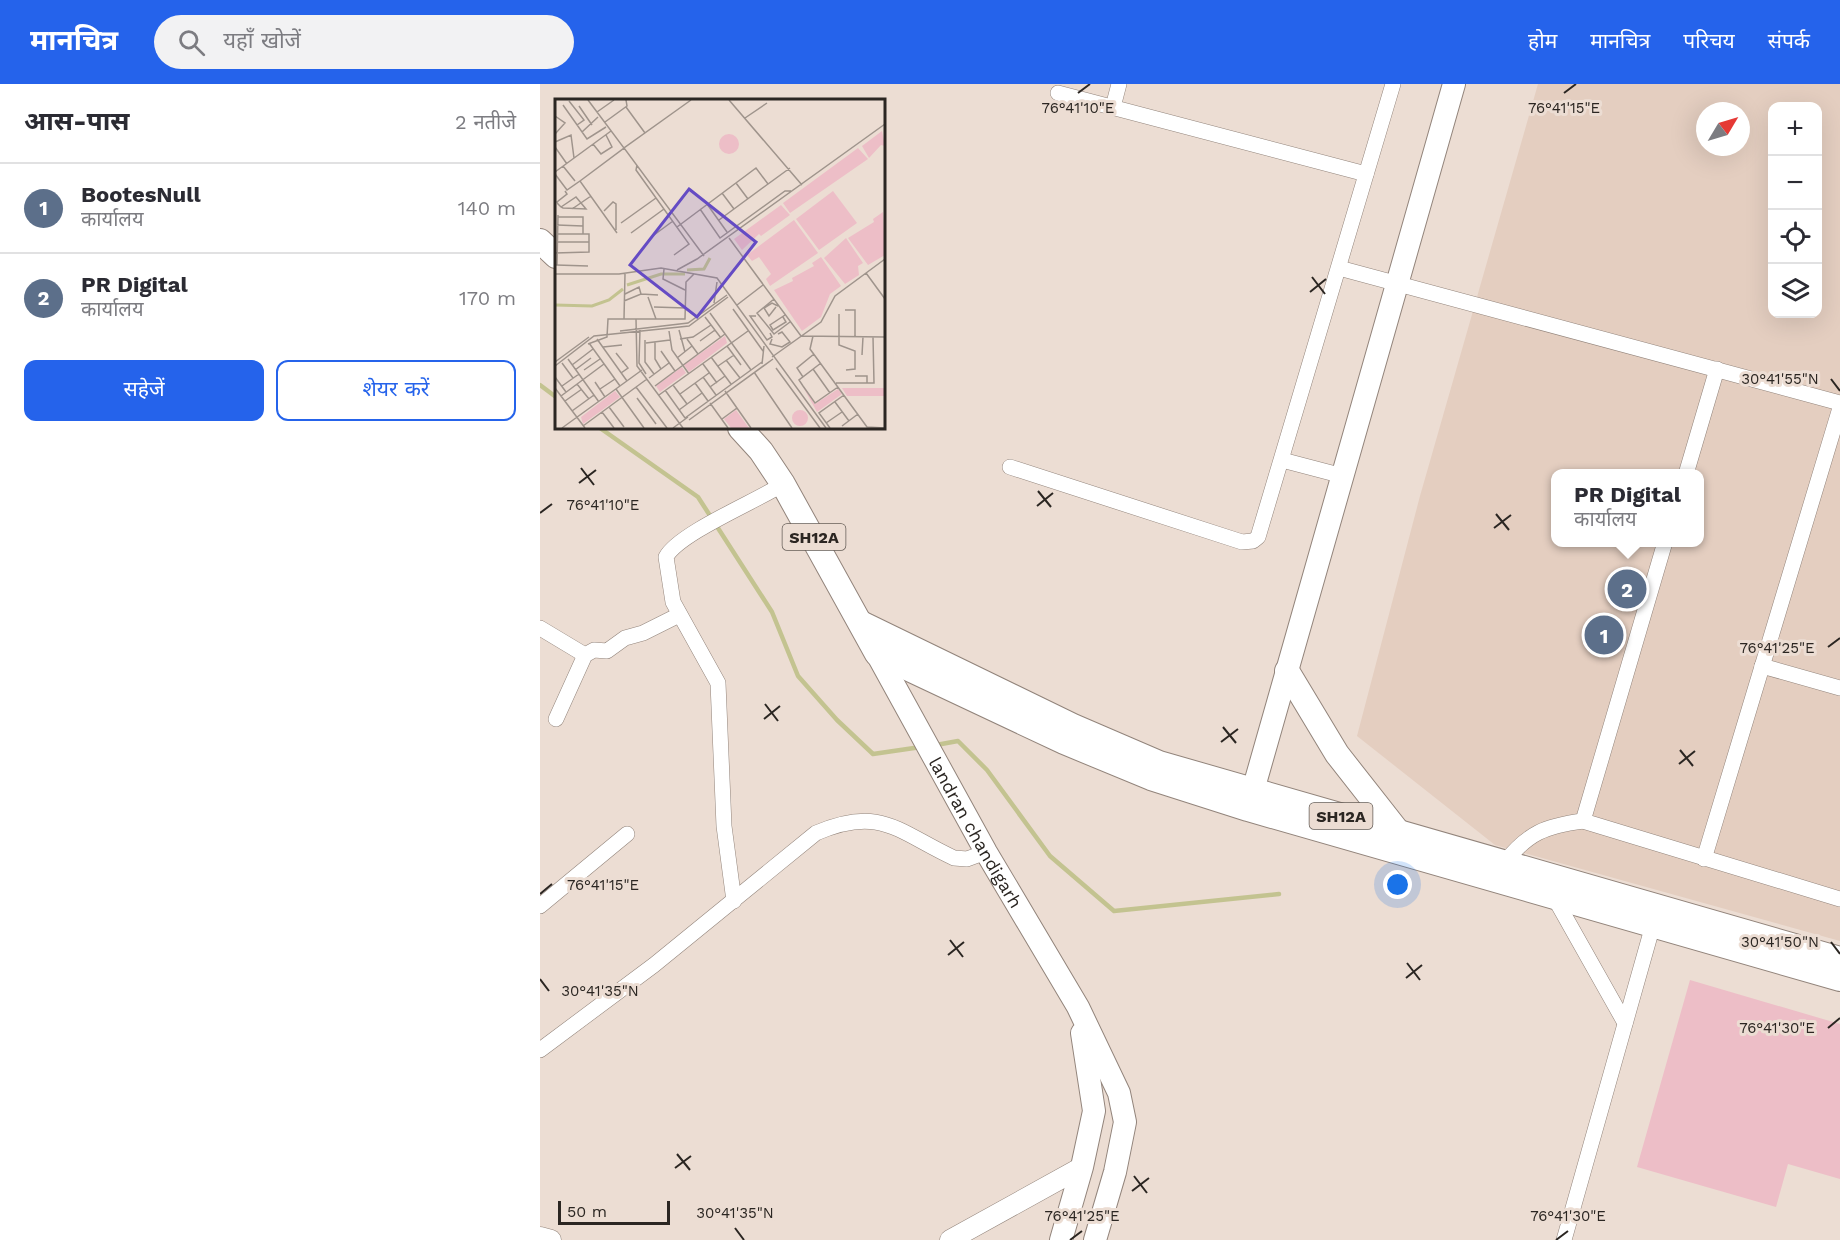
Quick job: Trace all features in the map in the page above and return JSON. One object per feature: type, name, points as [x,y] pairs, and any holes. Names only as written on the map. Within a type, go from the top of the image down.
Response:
[{"type":"main road","points":[[1251,800],[1454,84]]},
{"type":"main road","points":[[540,241],[555,255]]},
{"type":"main road","name":"SH12A","points":[[741,429],[761,451],[783,484],[877,654],[1064,742],[1129,769],[1251,800],[1399,832],[1504,863],[1840,979]]},
{"type":"main road","name":"SH12A","points":[[861,623],[1073,726],[1251,800],[1554,897],[1655,916],[1840,959]]},
{"type":"main road","name":"landran chandigarh","points":[[877,654],[986,852],[1078,1008],[1119,1093],[1125,1122],[1095,1240]]},
{"type":"main road","points":[[1287,671],[1337,754],[1399,832]]},
{"type":"main road","points":[[1061,1240],[1082,1167],[1094,1111],[1078,1008]]},
{"type":"street","points":[[1113,107],[1119,84]]},
{"type":"street","points":[[1010,467],[1248,543],[1258,537],[1393,84]]},
{"type":"street","points":[[1058,93],[1366,174]]},
{"type":"street","points":[[1339,268],[1840,403]]},
{"type":"street","points":[[1687,469],[1717,369]]},
{"type":"street","points":[[1704,859],[1840,408]]},
{"type":"street","points":[[1282,460],[1343,477]]},
{"type":"street","points":[[734,901],[724,826],[718,683],[673,602],[666,557],[669,550],[783,484]]},
{"type":"street","points":[[1583,821],[1664,547]]},
{"type":"street","points":[[556,719],[585,656],[594,650],[608,651],[625,638],[643,633],[679,615]]},
{"type":"street","points":[[540,628],[585,656]]},
{"type":"street","points":[[1762,666],[1840,688]]},
{"type":"street","points":[[541,1048],[734,901],[816,833],[835,825],[880,820],[954,858],[967,859],[986,852]]},
{"type":"street","points":[[1504,863],[1518,846],[1534,834],[1555,825],[1583,821],[1840,899]]},
{"type":"street","points":[[540,906],[627,834]]},
{"type":"street","points":[[1554,897],[1625,1023]]},
{"type":"street","points":[[1564,1240],[1655,916]]},
{"type":"street","points":[[950,1240],[1082,1167]]},
{"type":"street","points":[[540,1237],[552,1240]]},
{"type":"shaded area","points":[[1538,84],[1840,84],[1840,941],[1495,845],[1357,736],[1420,496]]},
{"type":"shaded area","points":[[1690,980],[1840,1024],[1840,1179],[1788,1164],[1776,1207],[1637,1167]]},
{"type":"waterway","points":[[540,385],[555,396]]},
{"type":"waterway","points":[[601,429],[698,497],[772,612],[798,676],[837,720],[873,754],[921,747]]},
{"type":"waterway","points":[[936,745],[958,741],[987,770],[1050,856],[1114,911],[1279,894]]},
{"type":"place","name":"PR Digital","points":[[1627,589]]},
{"type":"place","name":"BootesNull","points":[[1604,635]]}]
